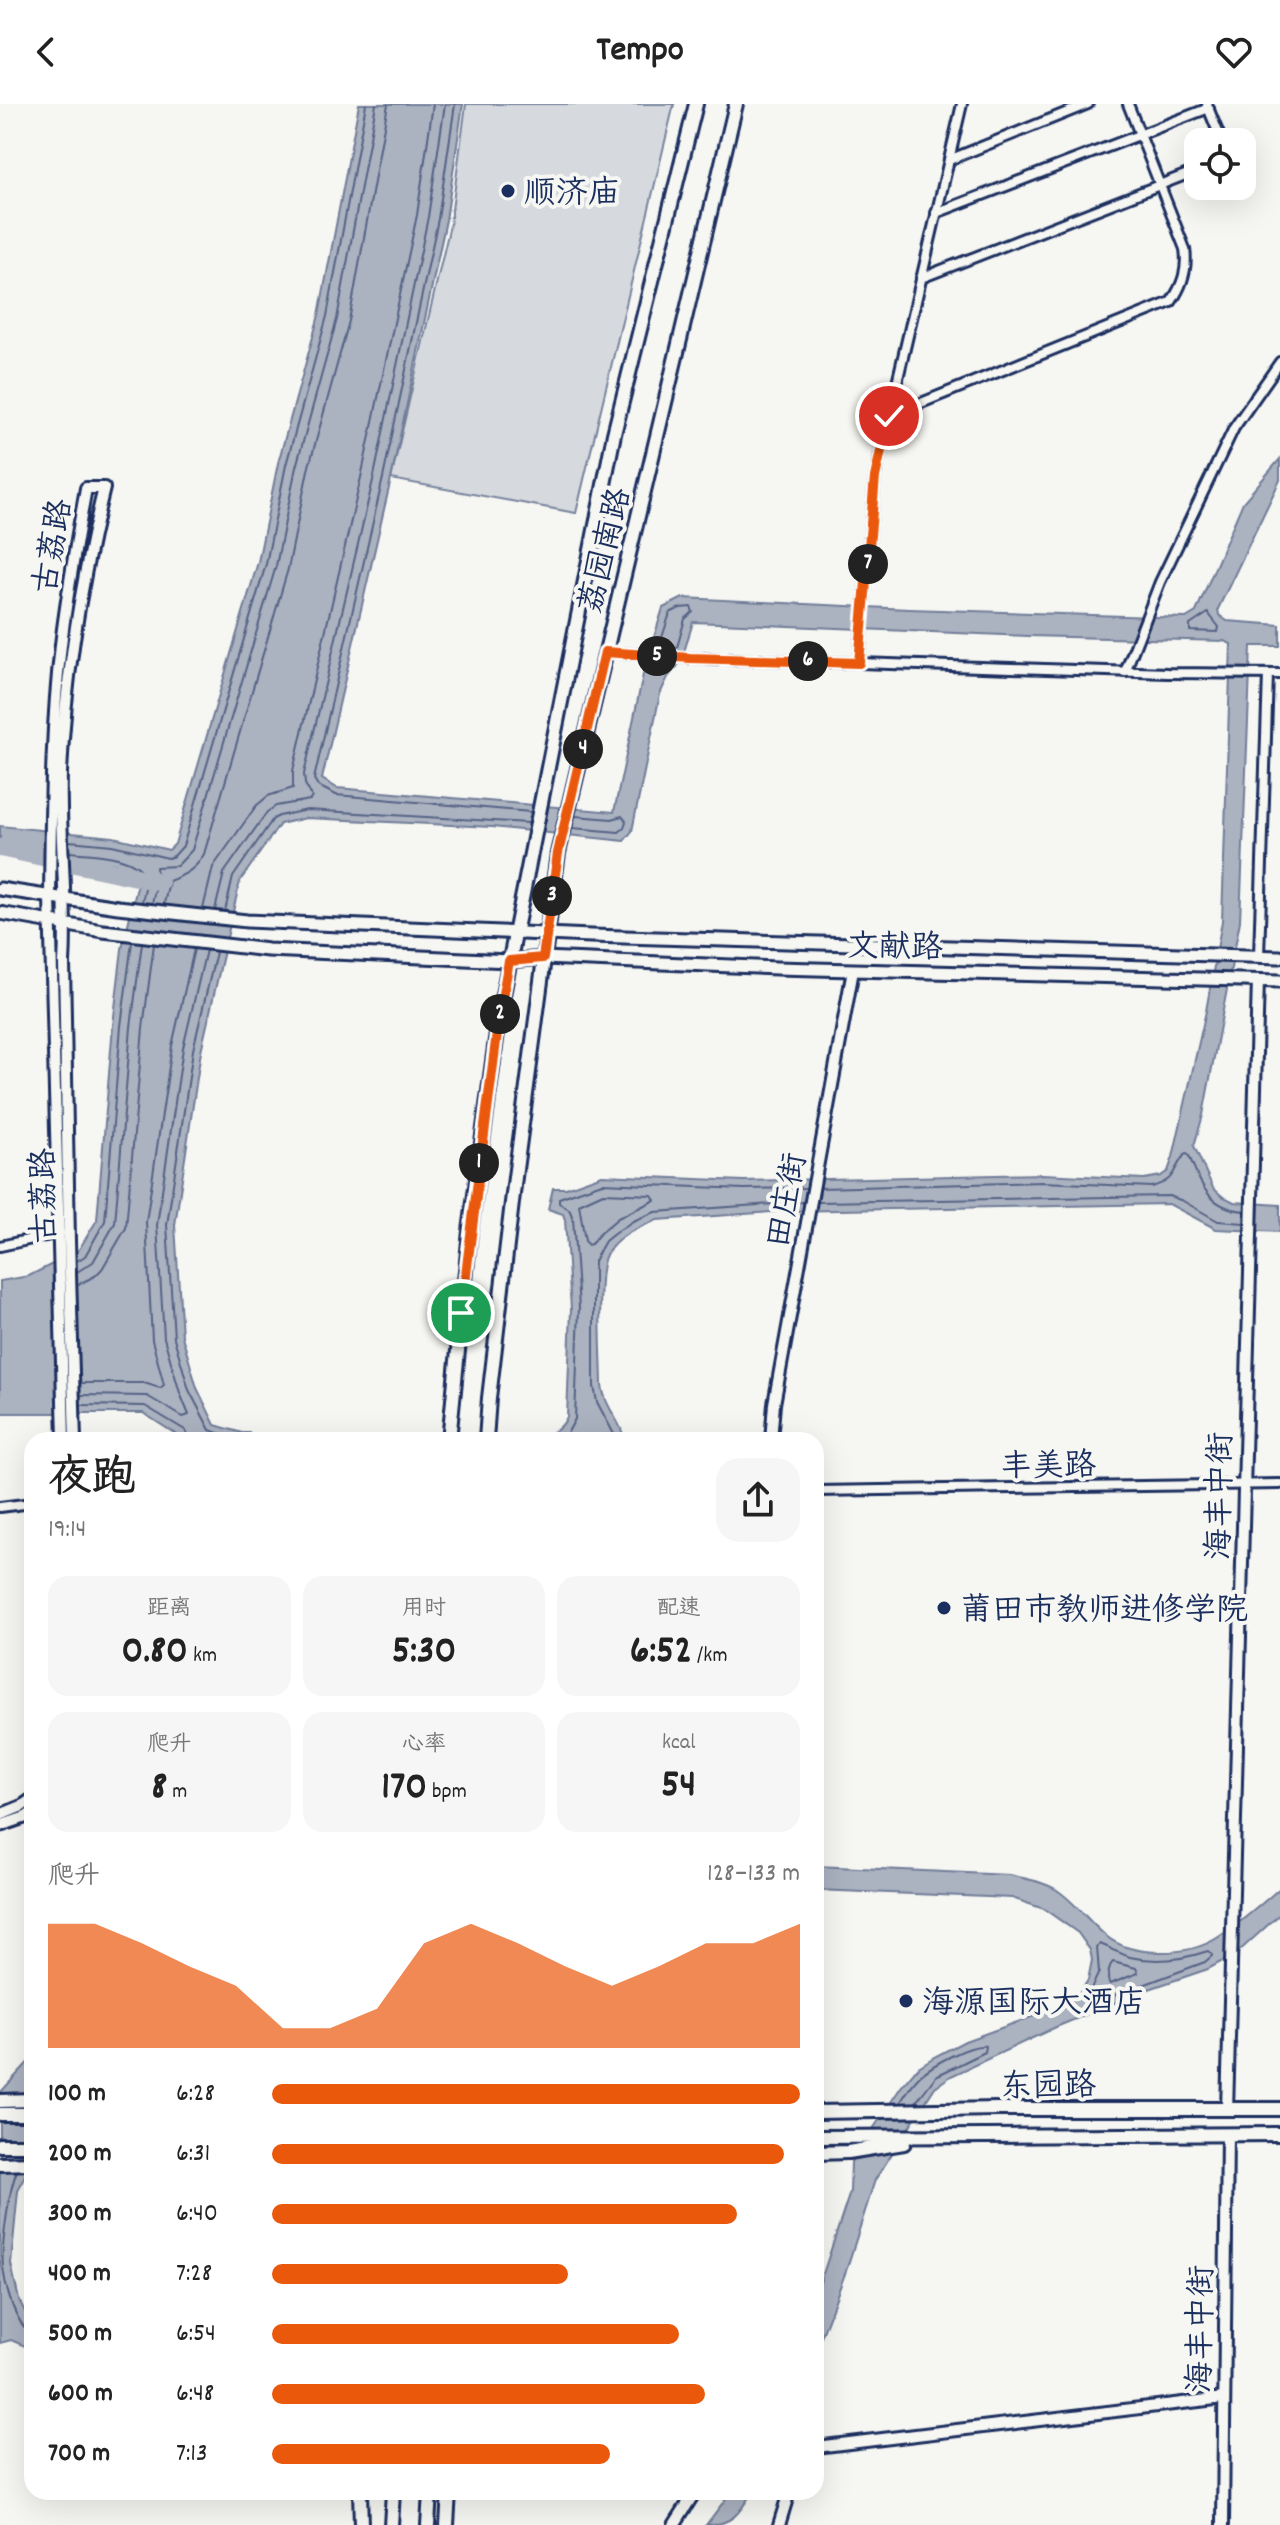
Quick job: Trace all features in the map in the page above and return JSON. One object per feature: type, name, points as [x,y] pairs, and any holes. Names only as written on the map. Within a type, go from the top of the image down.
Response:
[{"type":"main road","name":"荔园南路","points":[[450,1432],[470,1231],[509,961],[614,434],[696,104]]},
{"type":"main road","name":"荔园南路","points":[[487,1432],[511,1208],[558,853],[736,104]]},
{"type":"main road","points":[[0,889],[118,907],[238,920],[1280,957]]},
{"type":"main road","name":"文献路","points":[[0,913],[103,931],[268,950],[509,961],[543,958],[1280,981]]},
{"type":"main road","points":[[0,2101],[24,2100]]},
{"type":"main road","name":"东园路","points":[[824,2110],[1280,2109]]},
{"type":"main road","points":[[0,2114],[24,2114]]},
{"type":"main road","name":"东园路","points":[[824,2137],[1280,2134]]},
{"type":"main road","points":[[824,2153],[848,2152],[944,2136]]},
{"type":"main road","points":[[0,2145],[24,2145]]},
{"type":"main road","points":[[0,2164],[24,2163]]},
{"type":"main road","points":[[360,2500],[361,2525]]},
{"type":"main road","points":[[391,2525],[393,2500]]},
{"type":"main road","points":[[428,2525],[430,2500]]},
{"type":"main road","points":[[447,2525],[449,2500]]},
{"type":"street","points":[[859,659],[875,477],[962,104]]},
{"type":"street","points":[[949,160],[1088,104]]},
{"type":"street","points":[[889,416],[1171,302],[1179,292],[1186,259],[1183,242],[1128,104]]},
{"type":"street","points":[[936,213],[1208,106],[1217,128]]},
{"type":"street","points":[[921,278],[1184,176]]},
{"type":"street","points":[[1125,672],[1160,582],[1234,428],[1280,362]]},
{"type":"street","name":"古荔路","points":[[64,1432],[63,1239],[64,963],[67,925],[61,857],[61,774],[66,694],[84,571],[104,488],[86,488],[61,645],[50,808],[50,897],[63,1239],[75,1432]]},
{"type":"street","points":[[605,652],[690,658],[859,659],[1125,672],[1280,674]]},
{"type":"street","points":[[1259,956],[1268,674]]},
{"type":"street","name":"田庄街","points":[[772,1432],[774,1404],[853,970]]},
{"type":"street","name":"海丰中街","points":[[1227,2110],[1258,980]]},
{"type":"street","points":[[0,1246],[63,1239]]},
{"type":"street","name":"丰美路","points":[[824,1491],[1280,1484]]},
{"type":"street","points":[[0,1507],[24,1504]]},
{"type":"street","points":[[0,1815],[24,1803]]},
{"type":"street","points":[[0,1826],[24,1816]]},
{"type":"street","name":"海丰中街","points":[[1223,2525],[1227,2134]]},
{"type":"street","points":[[824,2446],[1224,2398]]},
{"type":"street","points":[[674,2525],[690,2500]]},
{"type":"street","points":[[779,2525],[787,2500]]},
{"type":"shaded area","points":[[466,104],[674,104],[576,513],[391,479],[450,225]]},
{"type":"water","points":[[359,104],[463,104],[446,220],[322,779],[337,788],[614,812],[644,670],[663,608],[683,598],[1186,618],[1196,612],[1243,502],[1280,459],[1280,480],[1218,609],[1219,615],[1227,621],[1280,625],[1280,646],[1251,646],[1240,921],[1203,1115],[1194,1146],[1213,1188],[1222,1196],[1234,1202],[1280,1205],[1280,1232],[1216,1229],[1169,1204],[786,1211],[657,1220],[622,1238],[611,1248],[603,1264],[600,1297],[602,1386],[622,1432],[553,1432],[560,1428],[567,1417],[571,1309],[565,1220],[563,1214],[548,1209],[553,1188],[566,1188],[602,1175],[744,1181],[1043,1174],[1144,1179],[1161,1176],[1168,1171],[1173,1157],[1206,1011],[1222,921],[1231,644],[1225,641],[693,622],[681,662],[668,677],[660,694],[632,831],[624,841],[492,827],[306,818],[280,824],[240,881],[201,1051],[175,1225],[182,1336],[197,1388],[215,1425],[239,1432],[173,1432],[143,1413],[0,1413],[0,1281],[29,1276],[78,1251],[97,1220],[122,949],[139,879],[115,864],[0,852],[0,826],[113,837],[169,850],[175,844],[258,562],[278,463],[319,315]]},
{"type":"water","points":[[824,1866],[1010,1875],[1034,1881],[1064,1895],[1117,1943],[1146,1951],[1177,1951],[1205,1944],[1234,1927],[1280,1888],[1280,1914],[1236,1954],[1208,1969],[1146,1990],[1056,2027],[951,2076],[935,2087],[875,2180],[824,2330],[824,2271],[850,2192],[851,2162],[901,2087],[917,2068],[934,2057],[965,2041],[1059,2007],[1077,1997],[1088,1980],[1092,1960],[1090,1950],[1078,1933],[1044,1909],[1012,1898],[824,1890]]},
{"type":"water","points":[[24,2067],[24,2177],[18,2191],[11,2264],[24,2310],[24,2346],[11,2340],[0,2343],[0,2093]]},
{"type":"water","points":[[725,2500],[747,2500],[729,2520],[706,2525]]},
{"type":"waterway","points":[[0,848],[160,882]]},
{"type":"place","name":"顺济庙","points":[[508,191]]},
{"type":"place","name":"莆田市教师进修学院","points":[[944,1608]]},
{"type":"place","name":"海源国际大酒店","points":[[906,2001]]},
{"type":"route","points":[[461,1313],[509,961],[543,958],[558,853],[605,652],[859,663],[875,477],[889,416]]}]
